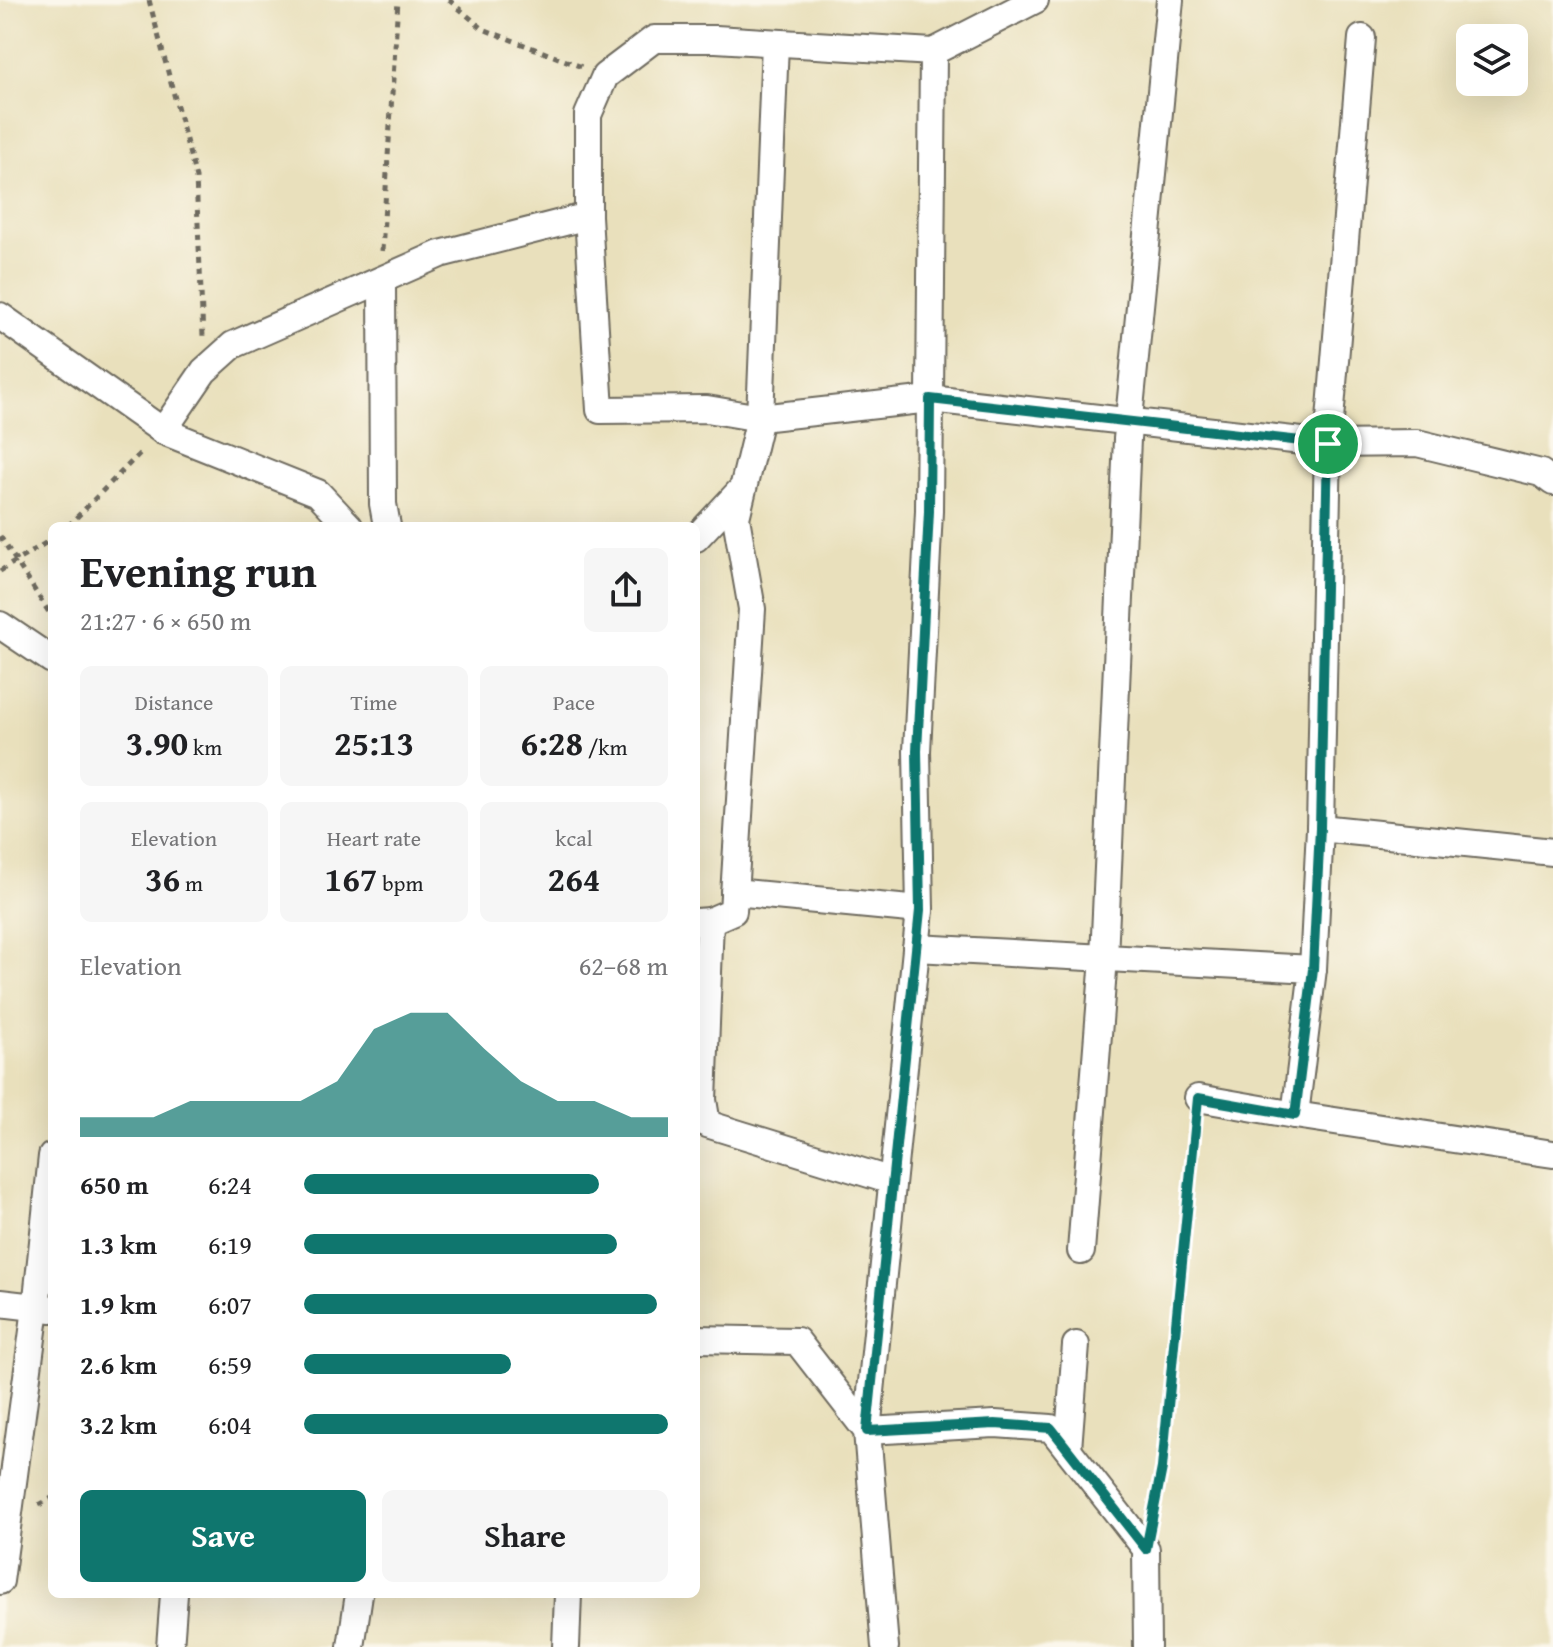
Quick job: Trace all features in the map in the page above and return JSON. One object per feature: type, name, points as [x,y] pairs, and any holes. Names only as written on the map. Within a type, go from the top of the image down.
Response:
[{"type":"street","points":[[1035,0],[933,52],[654,39],[605,76],[588,115],[588,216],[600,410],[707,409],[760,418],[930,399],[1328,444],[1417,443],[1541,473],[1553,482]]},
{"type":"street","points":[[1081,1251],[1104,958],[1129,421],[1170,0]]},
{"type":"street","points":[[1295,1115],[1313,969],[1320,828],[1328,444],[1362,38]]},
{"type":"street","points":[[775,43],[760,418],[736,518],[752,609],[733,911],[703,921],[703,1100],[707,1124],[892,1181]]},
{"type":"street","points":[[885,1647],[867,1431],[920,910],[917,751],[929,511],[933,52]]},
{"type":"street","points":[[163,431],[204,371],[233,345],[440,254],[588,216]]},
{"type":"street","points":[[382,280],[383,504],[386,522]]},
{"type":"street","points":[[0,316],[163,431],[318,493],[345,522]]},
{"type":"street","points":[[700,534],[743,488]]},
{"type":"street","points":[[0,625],[48,657]]},
{"type":"street","points":[[1320,828],[1553,852]]},
{"type":"street","points":[[734,892],[920,910]]},
{"type":"street","points":[[916,948],[1313,969]]},
{"type":"street","points":[[1198,1098],[1553,1154]]},
{"type":"street","points":[[0,1581],[6,1479],[44,1309],[48,1232]]},
{"type":"street","points":[[0,1303],[44,1309]]},
{"type":"street","points":[[700,1339],[797,1341],[867,1431]]},
{"type":"street","points":[[1068,1449],[1076,1345]]},
{"type":"street","points":[[867,1431],[995,1424],[1051,1428],[1146,1549],[1147,1647]]},
{"type":"street","points":[[170,1647],[174,1598]]},
{"type":"street","points":[[351,1647],[358,1598]]},
{"type":"street","points":[[566,1647],[568,1598]]},
{"type":"path","points":[[149,0],[196,178],[204,371]]},
{"type":"path","points":[[382,280],[398,0]]},
{"type":"path","points":[[449,0],[483,29],[605,76]]},
{"type":"path","points":[[72,522],[163,431]]},
{"type":"path","points":[[0,536],[48,611]]},
{"type":"path","points":[[0,571],[48,542]]},
{"type":"path","points":[[1146,1549],[1162,1468],[1198,1098]]},
{"type":"route","points":[[930,399],[1328,444],[1320,828],[1313,969],[1295,1115],[1198,1098],[1162,1468],[1146,1549],[1051,1428],[995,1424],[867,1431],[920,910],[917,751],[929,511],[930,399]]}]
